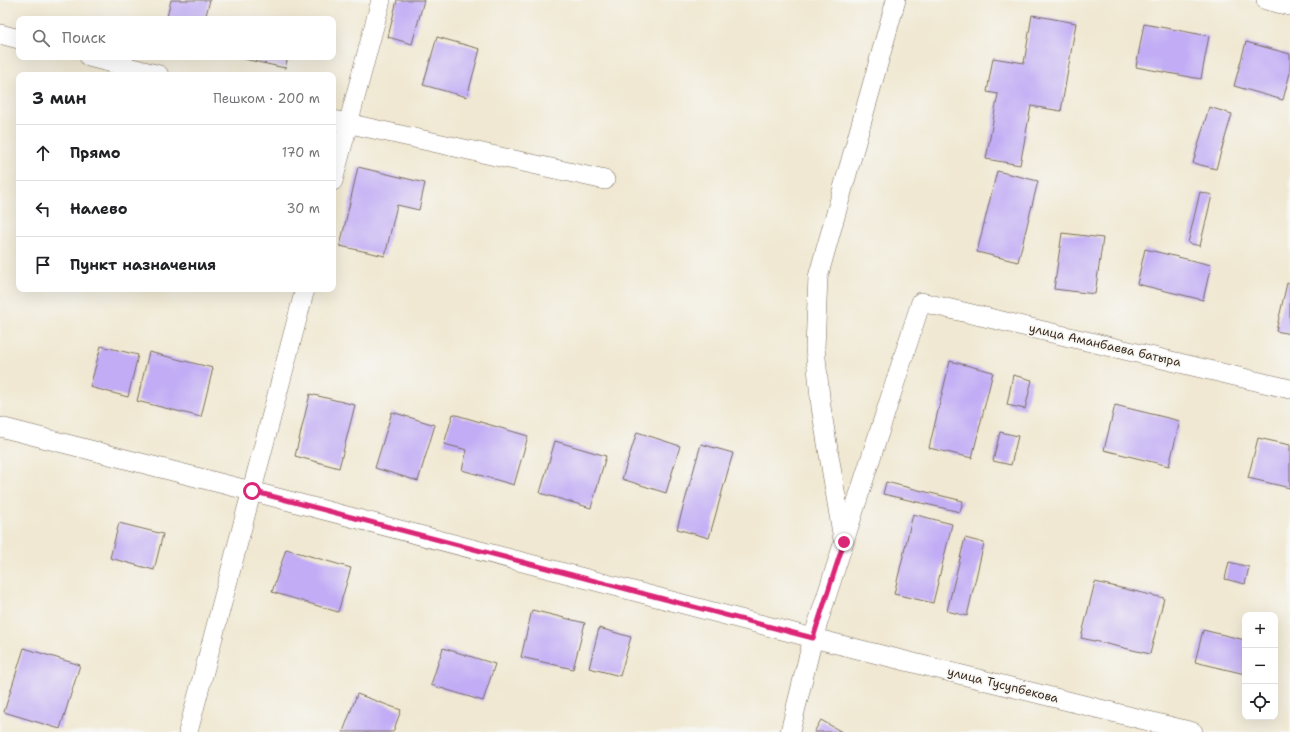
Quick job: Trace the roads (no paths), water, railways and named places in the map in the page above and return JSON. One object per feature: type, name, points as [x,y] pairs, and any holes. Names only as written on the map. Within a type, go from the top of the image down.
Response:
[{"type":"street","points":[[336,159],[341,122],[380,0]]},
{"type":"street","points":[[790,732],[813,638],[844,542],[821,407],[816,355],[818,277],[896,0]]},
{"type":"street","points":[[1266,0],[1290,6]]},
{"type":"street","points":[[0,34],[16,38]]},
{"type":"street","points":[[100,60],[147,72]]},
{"type":"street","points":[[341,122],[606,180]]},
{"type":"street","points":[[188,732],[303,292]]},
{"type":"street","name":"улица Аманбаева батыра","points":[[844,542],[921,302],[1290,389]]},
{"type":"street","name":"улица Тусупбекова","points":[[0,427],[252,491],[813,638],[1193,732]]}]
